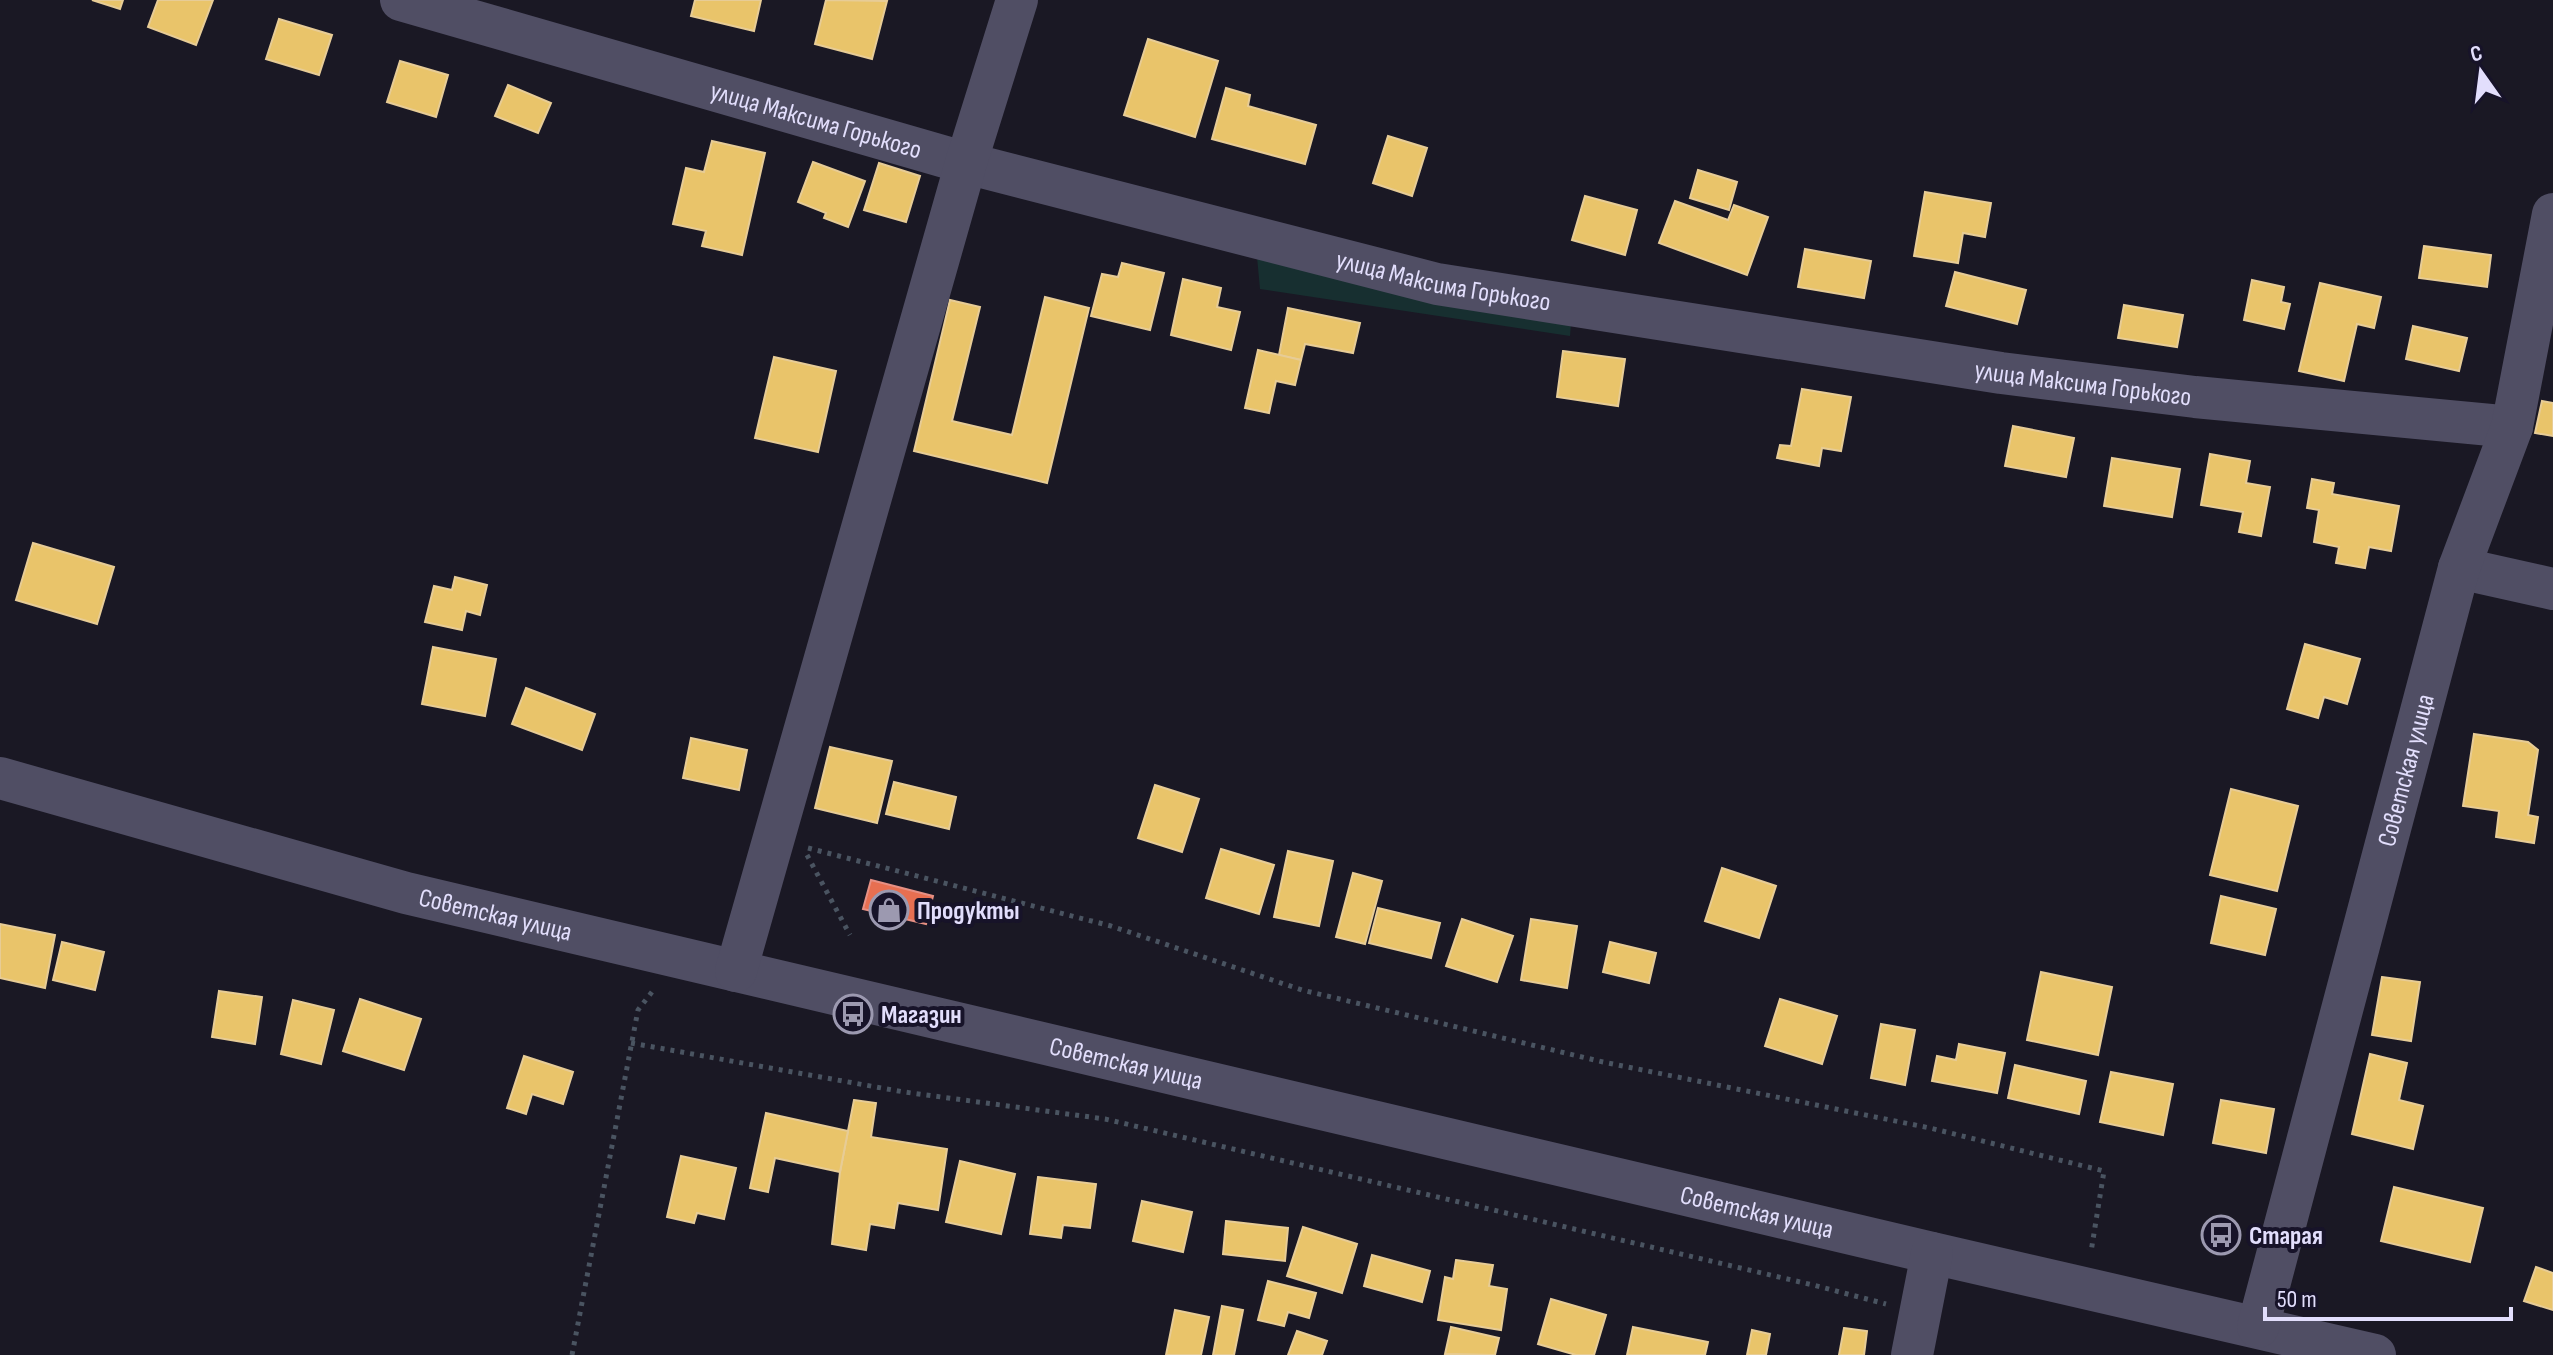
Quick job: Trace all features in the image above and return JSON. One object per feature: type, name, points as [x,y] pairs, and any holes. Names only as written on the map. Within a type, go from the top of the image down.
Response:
[{"type":"street","name":"улица Максима Горького","points":[[401,0],[966,163],[1437,284],[2001,373],[2195,397],[2512,427]]},
{"type":"street","points":[[736,971],[966,163],[1017,0]]},
{"type":"street","name":"Советская улица","points":[[2258,1327],[2459,568],[2512,427],[2553,214]]},
{"type":"street","points":[[2459,568],[2553,589]]},
{"type":"street","name":"Советская улица","points":[[0,778],[406,893],[2375,1355]]},
{"type":"street","points":[[1912,1355],[1932,1253]]},
{"type":"path","points":[[850,935],[803,847],[1111,926],[1302,990],[1603,1062],[1930,1128],[2104,1171],[2084,1287]]},
{"type":"path","points":[[572,1355],[638,1010],[681,956]]},
{"type":"path","points":[[631,1043],[904,1092],[1105,1119],[1920,1313]]},
{"type":"green space","points":[[1257,257],[1572,311],[1570,336],[1260,289]]},
{"type":"building: Жильё","points":[[92,0],[123,0],[120,9]]},
{"type":"building: Жильё","points":[[158,0],[213,0],[196,45],[148,27]]},
{"type":"building: Жильё","points":[[695,0],[761,0],[754,31],[691,16]]},
{"type":"building: Жильё","points":[[826,0],[887,1],[872,59],[815,44]]},
{"type":"building: Жильё","points":[[279,19],[332,35],[319,75],[266,59]]},
{"type":"building: Жильё","points":[[1148,39],[1218,61],[1195,137],[1124,115]]},
{"type":"building: Жильё","points":[[400,61],[448,75],[436,117],[387,102]]},
{"type":"building: Жильё","points":[[508,85],[551,103],[538,133],[495,116]]},
{"type":"building: Жильё","points":[[1226,88],[1250,95],[1248,106],[1316,125],[1305,164],[1212,139]]},
{"type":"building: Жильё","points":[[1388,136],[1427,148],[1412,196],[1373,183]]},
{"type":"building: Жильё","points":[[712,141],[765,153],[742,255],[702,246],[706,231],[673,224],[686,168],[704,172]]},
{"type":"building: Жильё","points":[[813,162],[865,181],[848,227],[824,218],[826,213],[798,202]]},
{"type":"building: Жильё","points":[[879,163],[920,176],[906,222],[864,210]]},
{"type":"building: Жильё","points":[[1698,170],[1737,182],[1729,210],[1690,198]]},
{"type":"building: Жильё","points":[[1925,192],[1991,203],[1985,237],[1963,233],[1958,263],[1914,256]]},
{"type":"building: Жильё","points":[[1585,196],[1637,210],[1625,255],[1572,240]]},
{"type":"building: Жильё","points":[[1675,201],[1728,220],[1734,205],[1768,217],[1747,275],[1659,243]]},
{"type":"building: Жильё","points":[[2424,246],[2491,255],[2487,287],[2419,278]]},
{"type":"building: Жильё","points":[[1805,249],[1871,261],[1864,298],[1798,287]]},
{"type":"building: Жильё","points":[[1122,263],[1164,273],[1150,330],[1091,316],[1102,274],[1118,277]]},
{"type":"building: Жильё","points":[[1955,272],[2026,290],[2017,324],[1946,306]]},
{"type":"building: Жильё","points":[[1183,279],[1221,288],[1217,307],[1240,312],[1231,350],[1171,335]]},
{"type":"building: Жильё","points":[[2252,280],[2284,287],[2281,302],[2290,304],[2284,329],[2244,320]]},
{"type":"building: Жильё","points":[[2320,283],[2381,297],[2374,328],[2357,324],[2344,381],[2299,371]]},
{"type":"building: Жильё","points":[[1045,297],[1089,308],[1047,483],[914,451],[950,300],[980,307],[952,421],[1012,435]]},
{"type":"building: Жильё","points":[[2124,305],[2183,315],[2177,347],[2118,338]]},
{"type":"building: Жильё","points":[[1288,308],[1360,323],[1353,353],[1305,344],[1301,360],[1279,355]]},
{"type":"building: Жильё","points":[[2413,326],[2467,338],[2459,371],[2406,359]]},
{"type":"building: Жильё","points":[[1258,350],[1301,360],[1295,385],[1276,381],[1269,413],[1245,408]]},
{"type":"building: Жильё","points":[[1563,351],[1625,359],[1618,406],[1557,397]]},
{"type":"building: Жильё","points":[[774,357],[836,371],[818,452],[755,438]]},
{"type":"building: Жильё","points":[[1802,389],[1851,397],[1841,451],[1822,448],[1819,466],[1777,458],[1780,445],[1791,446]]},
{"type":"building: Жильё","points":[[2542,401],[2553,403],[2553,436],[2535,433]]},
{"type":"building: Жильё","points":[[2013,426],[2074,438],[2066,477],[2005,466]]},
{"type":"building: Жильё","points":[[2210,454],[2250,461],[2246,483],[2270,487],[2261,536],[2239,532],[2243,512],[2201,505]]},
{"type":"building: Жильё","points":[[2112,458],[2180,469],[2172,517],[2104,506]]},
{"type":"building: Жильё","points":[[2312,479],[2334,483],[2332,494],[2399,506],[2391,551],[2369,547],[2365,568],[2336,563],[2339,547],[2314,542],[2319,510],[2307,508]]},
{"type":"building: Жильё","points":[[33,543],[114,567],[97,624],[16,600]]},
{"type":"building: Жильё","points":[[455,577],[487,585],[480,615],[466,611],[462,630],[425,622],[434,586],[452,590]]},
{"type":"building: Жильё","points":[[2305,644],[2360,659],[2347,704],[2324,697],[2318,718],[2287,709]]},
{"type":"building: Жильё","points":[[433,647],[496,659],[485,716],[422,704]]},
{"type":"building: Жильё","points":[[526,688],[595,714],[582,750],[512,724]]},
{"type":"building: Жильё","points":[[2474,734],[2528,742],[2538,750],[2528,815],[2538,817],[2534,843],[2496,837],[2499,811],[2463,806]]},
{"type":"building: Жильё","points":[[691,738],[747,750],[739,790],[683,778]]},
{"type":"building: Жильё","points":[[830,747],[892,761],[877,823],[815,808]]},
{"type":"building: Жильё","points":[[894,782],[956,797],[949,829],[886,814]]},
{"type":"building: Жильё","points":[[1155,785],[1199,799],[1182,852],[1138,838]]},
{"type":"building: Жильё","points":[[2231,789],[2298,806],[2277,891],[2210,875]]},
{"type":"building: Жильё","points":[[1221,849],[1274,865],[1259,914],[1206,898]]},
{"type":"building: Жильё","points":[[1288,851],[1333,861],[1319,926],[1274,917]]},
{"type":"building: Жильё","points":[[1722,868],[1776,886],[1759,938],[1705,921]]},
{"type":"building: Жильё","points":[[1353,873],[1382,881],[1365,944],[1336,937]]},
{"type":"building: Жильё","points":[[2221,896],[2276,909],[2265,955],[2211,943]]},
{"type":"building: Жильё","points":[[1378,908],[1440,923],[1431,958],[1369,943]]},
{"type":"building: Жильё","points":[[1462,919],[1513,936],[1497,982],[1446,966]]},
{"type":"building: Жильё","points":[[1531,919],[1577,926],[1567,988],[1521,980]]},
{"type":"building: Жильё","points":[[0,924],[55,935],[45,988],[0,978]]},
{"type":"building: Жильё","points":[[62,942],[104,952],[95,990],[53,980]]},
{"type":"building: Жильё","points":[[1610,942],[1656,953],[1649,983],[1603,972]]},
{"type":"building: Жильё","points":[[2041,972],[2112,987],[2098,1055],[2027,1040]]},
{"type":"building: Жильё","points":[[2382,977],[2420,982],[2411,1041],[2372,1035]]},
{"type":"building: Жильё","points":[[219,991],[262,997],[255,1044],[212,1037]]},
{"type":"building: Жильё","points":[[360,999],[421,1019],[404,1070],[343,1051]]},
{"type":"building: Жильё","points":[[1780,999],[1837,1016],[1822,1064],[1765,1046]]},
{"type":"building: Жильё","points":[[293,1000],[334,1010],[321,1064],[281,1054]]},
{"type":"building: Жильё","points":[[1881,1024],[1915,1030],[1905,1085],[1871,1078]]},
{"type":"building: Жильё","points":[[1959,1044],[2005,1053],[1997,1093],[1932,1081],[1937,1056],[1956,1060]]},
{"type":"building: Жильё","points":[[2370,1054],[2407,1063],[2399,1100],[2423,1106],[2413,1149],[2352,1134]]},
{"type":"building: Жильё","points":[[524,1056],[573,1072],[563,1104],[532,1094],[526,1114],[507,1108]]},
{"type":"building: Жильё","points":[[2015,1065],[2086,1081],[2079,1114],[2008,1098]]},
{"type":"building: Жильё","points":[[2111,1072],[2173,1084],[2163,1135],[2100,1122]]},
{"type":"building: Жильё","points":[[854,1100],[876,1103],[871,1137],[947,1149],[938,1210],[898,1203],[894,1228],[870,1224],[866,1250],[832,1244],[840,1172]]},
{"type":"building: Жильё","points":[[2221,1100],[2274,1109],[2266,1153],[2213,1143]]},
{"type":"building: Жильё","points":[[766,1113],[848,1131],[840,1172],[775,1158],[768,1192],[750,1188]]},
{"type":"building: Жильё","points":[[681,1156],[736,1168],[724,1219],[697,1213],[694,1223],[667,1217]]},
{"type":"building: Жильё","points":[[960,1161],[1015,1174],[1001,1234],[946,1222]]},
{"type":"building: Жильё","points":[[1038,1177],[1096,1184],[1090,1228],[1063,1225],[1061,1238],[1030,1234]]},
{"type":"building: Жильё","points":[[2394,1187],[2483,1208],[2470,1262],[2381,1241]]},
{"type":"building: Жильё","points":[[1142,1201],[1192,1212],[1183,1252],[1133,1241]]},
{"type":"building: Жильё","points":[[1226,1221],[1288,1228],[1285,1261],[1223,1254]]},
{"type":"building: Жильё","points":[[1303,1227],[1357,1244],[1342,1293],[1287,1276]]},
{"type":"building: Жильё","points":[[1372,1255],[1430,1271],[1422,1302],[1364,1286]]},
{"type":"building: Жильё","points":[[1456,1260],[1493,1265],[1489,1286],[1507,1289],[1501,1330],[1438,1320],[1445,1277],[1453,1279]]},
{"type":"building: Жильё","points":[[2536,1267],[2553,1273],[2553,1310],[2524,1301]]},
{"type":"building: Жильё","points":[[1268,1281],[1316,1293],[1309,1318],[1288,1312],[1284,1326],[1258,1320]]},
{"type":"building: Жильё","points":[[1551,1299],[1606,1315],[1594,1355],[1576,1355],[1538,1344]]},
{"type":"building: Жильё","points":[[1222,1306],[1243,1310],[1234,1355],[1213,1355]]},
{"type":"building: Жильё","points":[[1175,1310],[1209,1317],[1201,1355],[1166,1355]]},
{"type":"building: Жильё","points":[[1451,1327],[1499,1338],[1495,1355],[1445,1354]]},
{"type":"building: Жильё","points":[[1633,1327],[1708,1342],[1705,1355],[1627,1355]]},
{"type":"building: Жильё","points":[[1844,1328],[1867,1331],[1864,1355],[1839,1355]]},
{"type":"building: Жильё","points":[[1752,1330],[1770,1334],[1766,1355],[1747,1355]]},
{"type":"building: Жильё","points":[[1297,1331],[1327,1341],[1322,1355],[1288,1355]]},
{"type":"building: Торговля","points":[[871,880],[933,896],[926,924],[863,909]]},
{"type":"place","name":"Продукты","points":[[889,910]]},
{"type":"place","name":"Магазин","points":[[853,1014]]},
{"type":"place","name":"Старая","points":[[2221,1235]]}]
